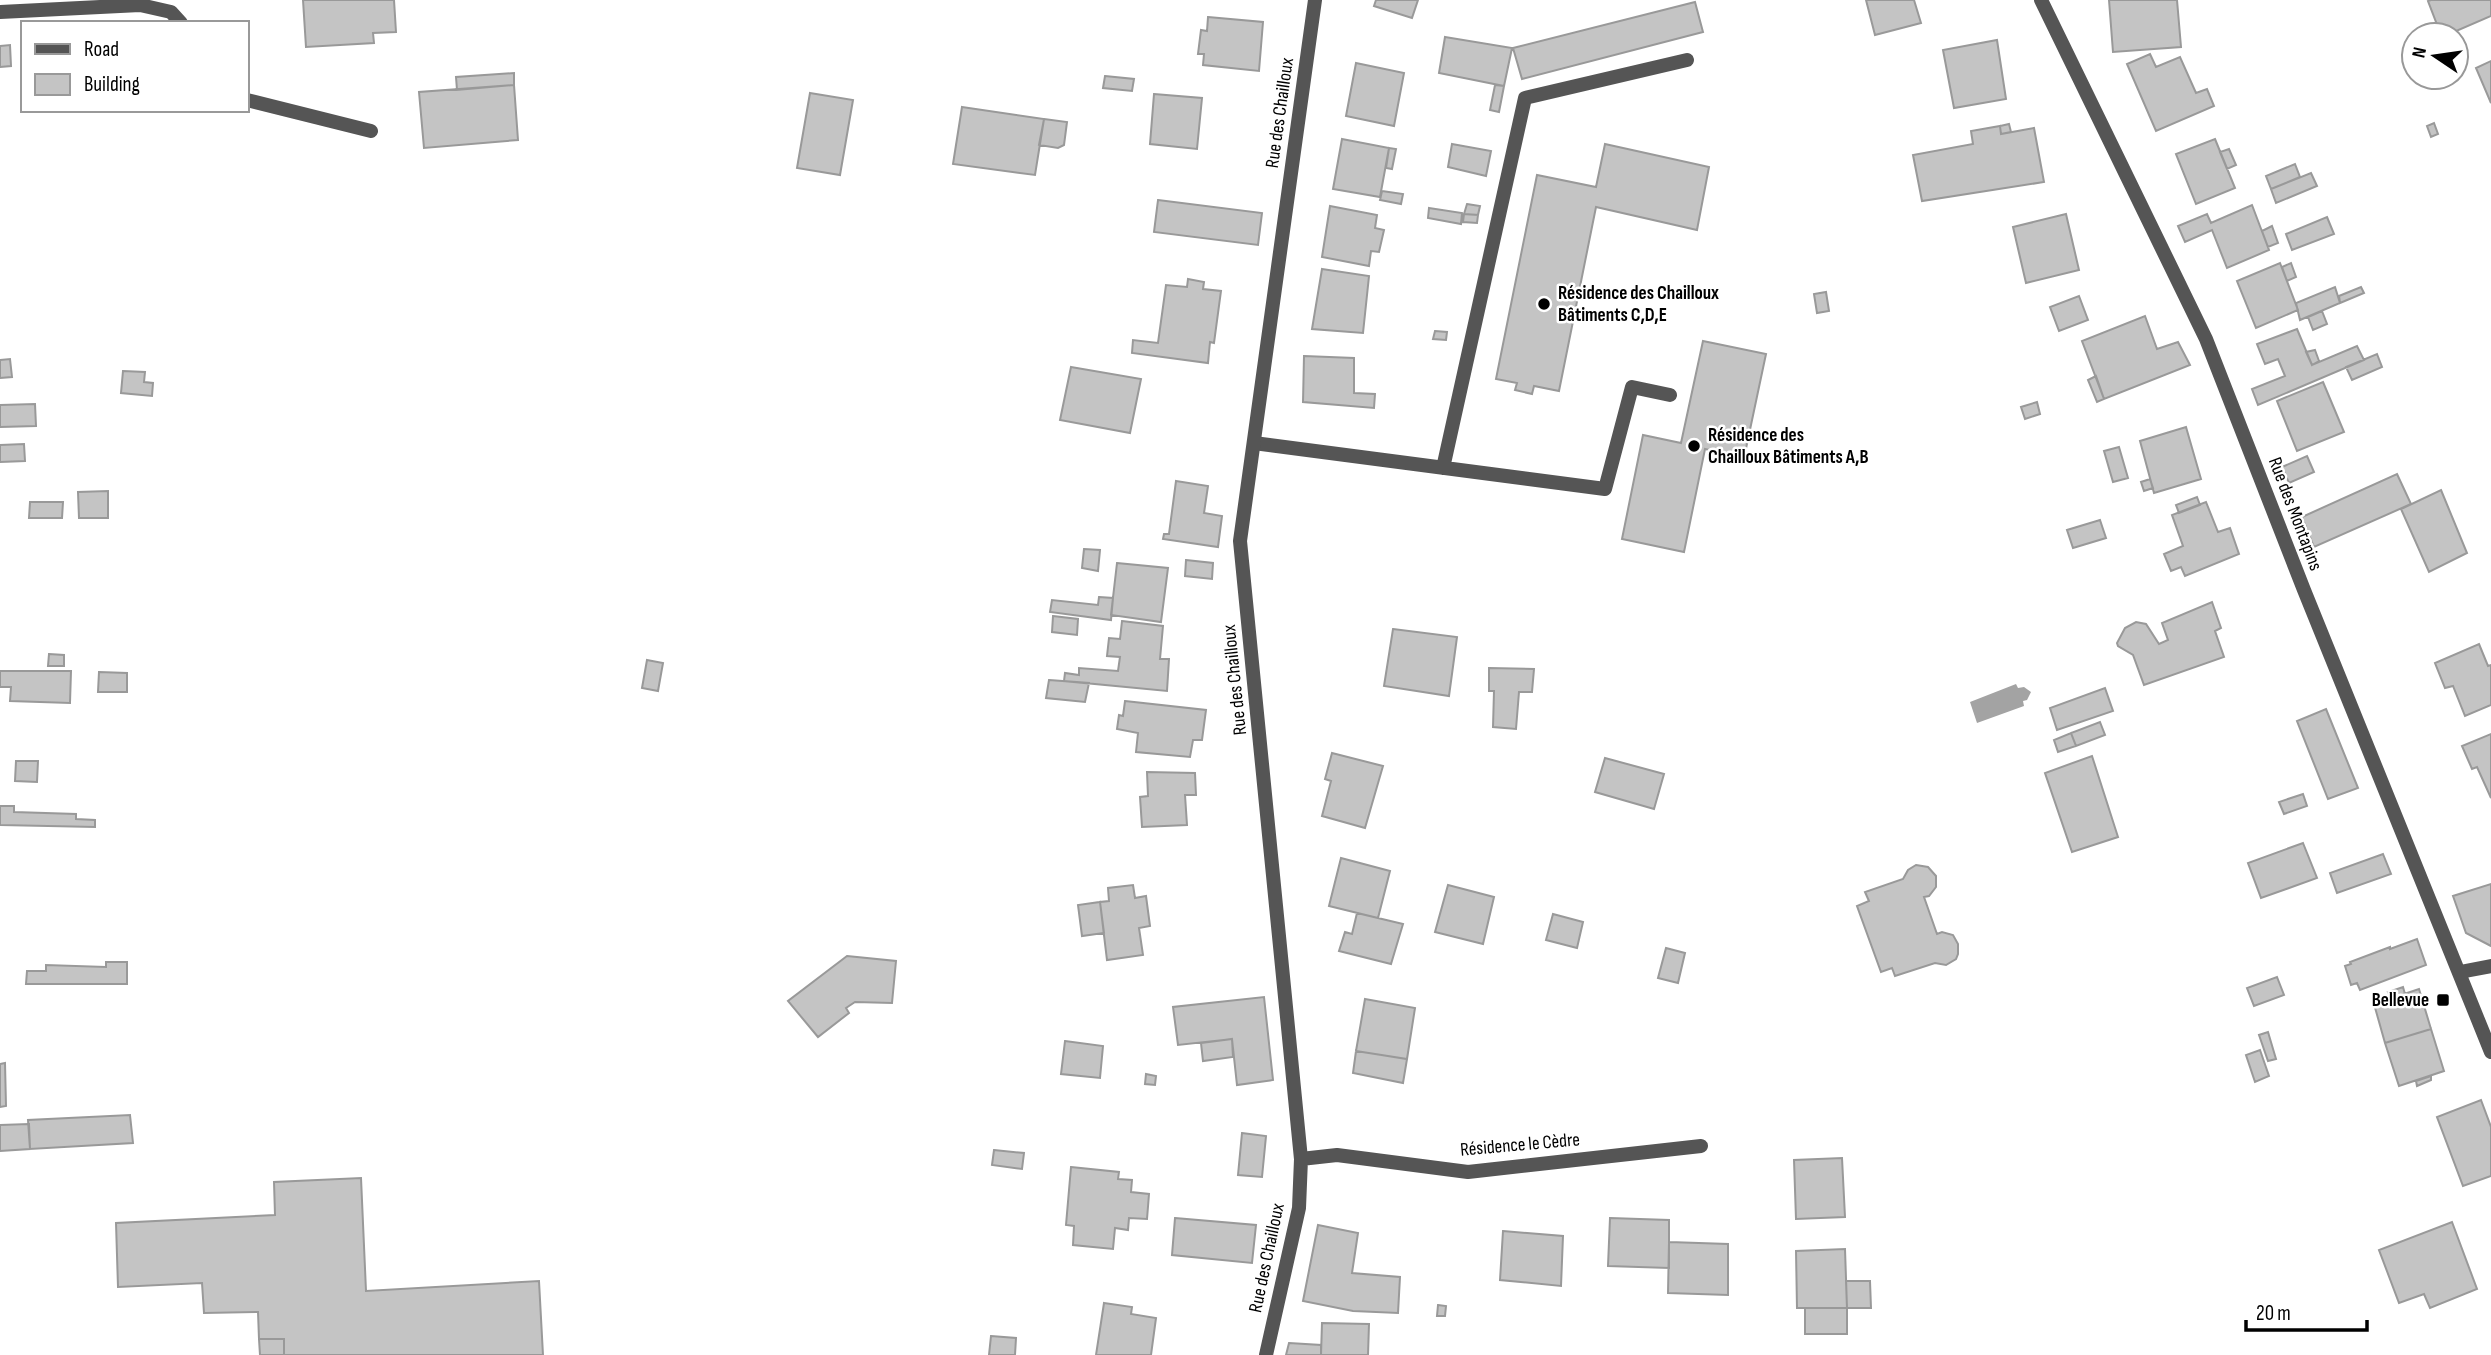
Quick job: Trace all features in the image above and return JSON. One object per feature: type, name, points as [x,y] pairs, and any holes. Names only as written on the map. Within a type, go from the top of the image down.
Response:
[{"type":"street","name":"Rue des Chailloux","points":[[1266,1355],[1299,1208],[1301,1159],[1240,541],[1315,0]]},
{"type":"street","name":"Rue des Montapins","points":[[2040,0],[2206,339],[2309,603],[2491,1052]]},
{"type":"street","points":[[0,12],[140,5],[171,12],[179,21]]},
{"type":"street","points":[[1443,468],[1525,98],[1687,60]]},
{"type":"street","points":[[248,100],[370,131]]},
{"type":"street","points":[[1254,443],[1605,489],[1632,387],[1670,396]]},
{"type":"street","points":[[2460,971],[2491,966]]},
{"type":"street","name":"Résidence le Cèdre","points":[[1301,1159],[1337,1155],[1468,1172],[1701,1146]]},
{"type":"shaded area","points":[[2016,684],[2018,688],[2024,687],[2031,692],[2027,700],[2023,701],[2024,706],[1977,723],[1970,702]]},
{"type":"building","points":[[303,0],[394,0],[396,32],[373,33],[374,43],[306,47]]},
{"type":"building","points":[[1376,0],[1418,0],[1412,18],[1374,6]]},
{"type":"building","points":[[1866,0],[1914,0],[1921,23],[1875,35]]},
{"type":"building","points":[[2109,0],[2177,0],[2181,47],[2113,52]]},
{"type":"building","points":[[2491,0],[2491,16],[2470,25],[2470,21],[2436,21],[2428,1]]},
{"type":"building","points":[[1695,2],[1703,32],[1522,79],[1513,48]]},
{"type":"building","points":[[1208,17],[1263,22],[1259,71],[1203,65],[1204,54],[1198,54],[1201,30],[1207,31]]},
{"type":"building","points":[[1445,37],[1512,48],[1504,86],[1439,73]]},
{"type":"building","points":[[1997,40],[2006,99],[1954,108],[1943,50]]},
{"type":"building","points":[[10,45],[11,66],[0,67],[0,46]]},
{"type":"building","points":[[2150,54],[2156,67],[2180,57],[2196,93],[2207,89],[2214,106],[2156,131],[2127,64]]},
{"type":"building","points":[[2491,61],[2491,103],[2476,68]]},
{"type":"building","points":[[1356,63],[1404,73],[1394,126],[1346,116]]},
{"type":"building","points":[[514,73],[514,85],[457,90],[456,77]]},
{"type":"building","points":[[1105,76],[1134,79],[1132,91],[1103,88]]},
{"type":"building","points":[[514,85],[518,140],[424,148],[419,92]]},
{"type":"building","points":[[1495,85],[1504,86],[1499,112],[1490,110]]},
{"type":"building","points":[[810,93],[853,100],[840,175],[797,168]]},
{"type":"building","points":[[1154,94],[1202,98],[1197,149],[1150,144]]},
{"type":"building","points":[[962,107],[1044,119],[1035,175],[953,164]]},
{"type":"building","points":[[1044,119],[1067,122],[1064,145],[1058,148],[1039,145]]},
{"type":"building","points":[[2434,123],[2438,134],[2431,137],[2427,126]]},
{"type":"building","points":[[2009,124],[2011,132],[2001,134],[2000,126]]},
{"type":"building","points":[[2000,126],[2001,134],[2034,128],[2044,182],[1922,201],[1913,155],[1973,144],[1971,131]]},
{"type":"building","points":[[1342,139],[1389,148],[1380,197],[1333,189]]},
{"type":"building","points":[[2215,139],[2235,188],[2196,204],[2176,154]]},
{"type":"building","points":[[1452,144],[1491,151],[1486,176],[1448,167]]},
{"type":"building","name":"Résidence des Chailloux Bâtiments C,D,E","points":[[1605,144],[1709,167],[1697,230],[1596,207],[1559,391],[1534,386],[1532,394],[1515,390],[1517,383],[1496,379],[1537,175],[1596,187]]},
{"type":"building","points":[[1389,148],[1396,149],[1392,169],[1386,168]]},
{"type":"building","points":[[2229,149],[2236,165],[2227,169],[2220,152]]},
{"type":"building","points":[[2295,164],[2300,177],[2271,189],[2266,176]]},
{"type":"building","points":[[2311,173],[2317,186],[2276,203],[2271,189]]},
{"type":"building","points":[[1382,191],[1403,194],[1401,204],[1380,200]]},
{"type":"building","points":[[1158,200],[1262,213],[1258,245],[1154,232]]},
{"type":"building","points":[[1467,204],[1480,206],[1478,215],[1464,214]]},
{"type":"building","points":[[2252,205],[2269,250],[2227,268],[2212,230],[2185,242],[2178,226],[2207,214],[2211,223]]},
{"type":"building","points":[[1330,206],[1377,215],[1375,228],[1384,230],[1379,252],[1371,251],[1369,266],[1322,257]]},
{"type":"building","points":[[1429,208],[1462,213],[1461,224],[1428,218]]},
{"type":"building","points":[[1464,214],[1478,215],[1477,223],[1463,222]]},
{"type":"building","points":[[2066,214],[2079,270],[2026,283],[2013,227]]},
{"type":"building","points":[[2327,217],[2334,234],[2292,250],[2286,234]]},
{"type":"building","points":[[2272,226],[2278,243],[2268,247],[2262,231]]},
{"type":"building","points":[[2280,263],[2298,310],[2256,328],[2237,281]]},
{"type":"building","points":[[2291,263],[2296,277],[2287,281],[2282,267]]},
{"type":"building","points":[[1322,269],[1369,276],[1363,333],[1312,329]]},
{"type":"building","points":[[1188,279],[1204,282],[1203,289],[1221,291],[1214,343],[1210,342],[1208,363],[1132,353],[1133,340],[1158,343],[1166,285],[1187,287]]},
{"type":"building","points":[[2335,287],[2340,303],[2300,320],[2296,303]]},
{"type":"building","points":[[2361,287],[2364,293],[2340,303],[2339,296]]},
{"type":"building","points":[[1826,292],[1829,311],[1817,313],[1814,294]]},
{"type":"building","points":[[2079,296],[2088,320],[2059,331],[2050,307]]},
{"type":"building","points":[[2322,311],[2327,324],[2313,330],[2308,317]]},
{"type":"building","points":[[2145,316],[2157,349],[2178,342],[2190,365],[2104,399],[2082,341]]},
{"type":"building","points":[[2297,329],[2312,365],[2357,346],[2364,360],[2258,405],[2252,389],[2285,376],[2278,359],[2265,364],[2257,344]]},
{"type":"building","points":[[1435,331],[1447,332],[1446,340],[1433,339]]},
{"type":"building","name":"Résidence des Chailloux Bâtiments A,B","points":[[1703,341],[1766,354],[1744,458],[1705,449],[1684,552],[1622,539],[1643,435],[1681,443]]},
{"type":"building","points":[[2315,350],[2319,361],[2312,365],[2306,352]]},
{"type":"building","points":[[2377,354],[2382,367],[2352,380],[2346,367]]},
{"type":"building","points":[[1304,356],[1354,358],[1354,393],[1375,394],[1374,408],[1303,402]]},
{"type":"building","points":[[10,359],[12,377],[0,378],[0,360]]},
{"type":"building","points":[[1071,367],[1141,379],[1130,433],[1060,420]]},
{"type":"building","points":[[123,371],[145,372],[144,382],[153,383],[152,396],[121,393]]},
{"type":"building","points":[[2096,376],[2104,399],[2097,402],[2088,380]]},
{"type":"building","points":[[2323,382],[2344,432],[2297,451],[2277,401]]},
{"type":"building","points":[[2037,402],[2040,414],[2025,419],[2021,407]]},
{"type":"building","points":[[35,404],[36,426],[0,427],[0,405]]},
{"type":"building","points":[[2186,427],[2201,479],[2154,493],[2140,441]]},
{"type":"building","points":[[24,444],[25,461],[0,462],[0,445]]},
{"type":"building","points":[[2119,447],[2128,478],[2113,482],[2104,451]]},
{"type":"building","points":[[2307,456],[2314,472],[2289,483],[2282,467]]},
{"type":"building","points":[[2397,474],[2411,504],[2314,547],[2302,517]]},
{"type":"building","points":[[2150,479],[2153,488],[2144,491],[2141,482]]},
{"type":"building","points":[[1176,481],[1208,486],[1204,513],[1222,516],[1218,547],[1163,539],[1164,534],[1169,534]]},
{"type":"building","points":[[2441,490],[2467,553],[2429,572],[2401,509]]},
{"type":"building","points":[[108,491],[108,518],[79,518],[78,492]]},
{"type":"building","points":[[2197,497],[2200,505],[2179,513],[2176,505]]},
{"type":"building","points":[[30,502],[63,502],[62,518],[29,518]]},
{"type":"building","points":[[2206,502],[2218,532],[2230,528],[2239,554],[2185,576],[2181,567],[2171,571],[2164,554],[2183,546],[2172,515]]},
{"type":"building","points":[[2100,520],[2106,538],[2073,548],[2067,530]]},
{"type":"building","points":[[1084,549],[1100,550],[1098,571],[1082,568]]},
{"type":"building","points":[[1186,560],[1213,563],[1212,579],[1185,576]]},
{"type":"building","points":[[1117,563],[1168,568],[1161,622],[1111,615]]},
{"type":"building","points":[[1099,597],[1113,598],[1111,620],[1050,612],[1052,600],[1098,605]]},
{"type":"building","points":[[2212,602],[2221,628],[2215,631],[2224,657],[2144,685],[2133,655],[2117,643],[2125,628],[2136,622],[2146,624],[2159,644],[2168,640],[2162,623]]},
{"type":"building","points":[[1053,616],[1078,619],[1077,635],[1052,632]]},
{"type":"building","points":[[1122,621],[1163,626],[1160,659],[1169,659],[1167,691],[1064,681],[1065,673],[1079,675],[1079,668],[1118,671],[1120,657],[1107,656],[1109,638],[1120,639]]},
{"type":"building","points":[[1393,629],[1457,637],[1449,696],[1384,686]]},
{"type":"building","points":[[2479,644],[2488,666],[2491,665],[2491,705],[2465,716],[2453,686],[2445,688],[2435,663]]},
{"type":"building","points":[[49,654],[64,655],[64,666],[48,666]]},
{"type":"building","points":[[647,660],[663,663],[658,691],[642,688]]},
{"type":"building","points":[[1489,668],[1534,669],[1532,692],[1519,692],[1516,729],[1493,727],[1494,691],[1489,691]]},
{"type":"building","points":[[0,671],[71,671],[70,703],[10,701],[11,687],[0,687]]},
{"type":"building","points":[[99,672],[127,673],[127,692],[98,692]]},
{"type":"building","points":[[1049,680],[1089,683],[1085,702],[1046,698]]},
{"type":"building","points":[[2105,688],[2113,711],[2057,730],[2050,708]]},
{"type":"building","points":[[1125,701],[1206,710],[1202,740],[1193,740],[1190,757],[1136,752],[1138,733],[1117,729],[1119,715],[1123,716]]},
{"type":"building","points":[[2326,709],[2358,788],[2328,799],[2297,721]]},
{"type":"building","points":[[2100,722],[2105,735],[2076,746],[2071,733]]},
{"type":"building","points":[[2071,733],[2076,746],[2058,752],[2054,740]]},
{"type":"building","points":[[2491,734],[2491,798],[2477,767],[2472,769],[2462,746]]},
{"type":"building","points":[[1332,753],[1383,766],[1365,828],[1322,816],[1331,781],[1325,779]]},
{"type":"building","points":[[2092,756],[2118,837],[2072,852],[2045,773]]},
{"type":"building","points":[[1605,758],[1664,774],[1654,809],[1595,792]]},
{"type":"building","points":[[16,761],[38,761],[37,782],[15,781]]},
{"type":"building","points":[[1147,772],[1195,773],[1196,795],[1185,795],[1187,825],[1142,827],[1140,797],[1148,796]]},
{"type":"building","points":[[2303,794],[2307,806],[2284,814],[2279,802]]},
{"type":"building","points":[[0,806],[14,806],[14,812],[76,814],[76,819],[95,820],[95,827],[0,825]]},
{"type":"building","points":[[2303,843],[2317,878],[2261,898],[2248,863]]},
{"type":"building","points":[[2383,854],[2391,874],[2337,893],[2330,873]]},
{"type":"building","points":[[1341,858],[1390,871],[1378,918],[1329,906]]},
{"type":"building","points":[[1916,865],[1928,867],[1936,876],[1936,887],[1929,896],[1924,897],[1937,934],[1942,932],[1953,935],[1958,944],[1958,954],[1956,959],[1946,965],[1935,963],[1895,976],[1892,968],[1881,972],[1857,906],[1869,901],[1865,892],[1903,879],[1908,870]]},
{"type":"building","points":[[2491,884],[2491,946],[2466,933],[2453,896]]},
{"type":"building","points":[[1133,885],[1135,898],[1146,896],[1150,926],[1139,928],[1143,955],[1107,960],[1100,902],[1109,901],[1108,888]]},
{"type":"building","points":[[1448,885],[1494,897],[1483,944],[1435,932]]},
{"type":"building","points":[[1100,902],[1104,933],[1082,936],[1078,905]]},
{"type":"building","points":[[1357,913],[1403,924],[1391,964],[1339,951],[1345,932],[1352,934]]},
{"type":"building","points":[[1553,914],[1583,922],[1577,948],[1546,940]]},
{"type":"building","points":[[2417,939],[2426,965],[2360,990],[2357,983],[2351,985],[2345,966],[2351,964],[2350,962]]},
{"type":"building","points":[[1666,948],[1685,953],[1678,983],[1658,978]]},
{"type":"building","points":[[847,956],[896,961],[892,1003],[855,1002],[846,1008],[849,1013],[818,1037],[788,1001]]},
{"type":"building","points":[[106,962],[127,962],[127,984],[26,984],[27,971],[46,971],[46,965],[106,967]]},
{"type":"building","points":[[2277,977],[2284,995],[2254,1006],[2247,988]]},
{"type":"building","points":[[2403,987],[2405,994],[2391,998],[2388,992]]},
{"type":"building","points":[[2419,989],[2431,1029],[2385,1043],[2374,1004]]},
{"type":"building","points":[[1264,997],[1273,1080],[1237,1085],[1232,1039],[1178,1045],[1173,1007]]},
{"type":"building","points":[[1365,999],[1415,1008],[1407,1059],[1356,1051]]},
{"type":"building","points":[[2431,1029],[2444,1071],[2399,1086],[2385,1043]]},
{"type":"building","points":[[2268,1032],[2276,1059],[2268,1061],[2259,1035]]},
{"type":"building","points":[[1232,1039],[1233,1057],[1203,1061],[1201,1043]]},
{"type":"building","points":[[1065,1041],[1103,1046],[1100,1078],[1061,1074]]},
{"type":"building","points":[[2260,1050],[2269,1076],[2255,1082],[2246,1055]]},
{"type":"building","points":[[1356,1051],[1407,1059],[1403,1083],[1353,1073]]},
{"type":"building","points":[[5,1063],[6,1106],[0,1107],[0,1064]]},
{"type":"building","points":[[1146,1074],[1156,1076],[1155,1085],[1145,1084]]},
{"type":"building","points":[[2431,1076],[2431,1080],[2417,1086],[2416,1081]]},
{"type":"building","points":[[2481,1100],[2491,1127],[2491,1176],[2463,1186],[2437,1117]]},
{"type":"building","points":[[130,1115],[133,1143],[30,1149],[28,1120]]},
{"type":"building","points":[[29,1124],[30,1149],[0,1151],[0,1125]]},
{"type":"building","points":[[1242,1133],[1266,1136],[1262,1177],[1238,1175]]},
{"type":"building","points":[[994,1150],[1024,1153],[1022,1169],[992,1165]]},
{"type":"building","points":[[1842,1158],[1845,1217],[1796,1219],[1794,1160]]},
{"type":"building","points":[[1071,1167],[1119,1172],[1118,1179],[1132,1180],[1131,1192],[1149,1194],[1147,1219],[1129,1218],[1128,1230],[1115,1228],[1113,1249],[1073,1245],[1074,1226],[1066,1225]]},
{"type":"building","points":[[361,1178],[366,1291],[539,1281],[543,1355],[284,1355],[284,1339],[259,1339],[258,1312],[204,1313],[202,1283],[118,1287],[116,1223],[275,1215],[274,1182]]},
{"type":"building","points":[[1175,1218],[1256,1225],[1252,1263],[1172,1255]]},
{"type":"building","points":[[1610,1218],[1669,1220],[1669,1268],[1608,1266]]},
{"type":"building","points":[[2452,1222],[2477,1289],[2430,1308],[2424,1294],[2399,1303],[2379,1250]]},
{"type":"building","points":[[1318,1225],[1358,1233],[1352,1273],[1400,1277],[1398,1313],[1353,1311],[1303,1301]]},
{"type":"building","points":[[1503,1231],[1563,1236],[1561,1286],[1500,1280]]},
{"type":"building","points":[[1669,1242],[1728,1244],[1728,1295],[1668,1293]]},
{"type":"building","points":[[1845,1249],[1847,1308],[1797,1308],[1796,1251]]},
{"type":"building","points":[[1846,1281],[1870,1281],[1871,1308],[1847,1308]]},
{"type":"building","points":[[1104,1303],[1132,1307],[1131,1314],[1156,1318],[1151,1355],[1096,1355]]},
{"type":"building","points":[[1438,1305],[1446,1306],[1445,1316],[1437,1316]]},
{"type":"building","points":[[1805,1308],[1847,1308],[1847,1334],[1805,1334]]},
{"type":"building","points":[[1322,1323],[1369,1324],[1368,1355],[1321,1355]]},
{"type":"building","points":[[991,1336],[1016,1338],[1015,1355],[989,1355]]},
{"type":"building","points":[[259,1339],[284,1339],[284,1355],[260,1355]]},
{"type":"building","points":[[1289,1343],[1321,1345],[1321,1355],[1286,1355]]},
{"type":"place","name":"Résidence des Chailloux Bâtiments C,D,E","points":[[1544,304]]},
{"type":"place","name":"Résidence des Chailloux Bâtiments A,B","points":[[1694,446]]},
{"type":"place","name":"Bellevue","points":[[2443,1000]]}]
